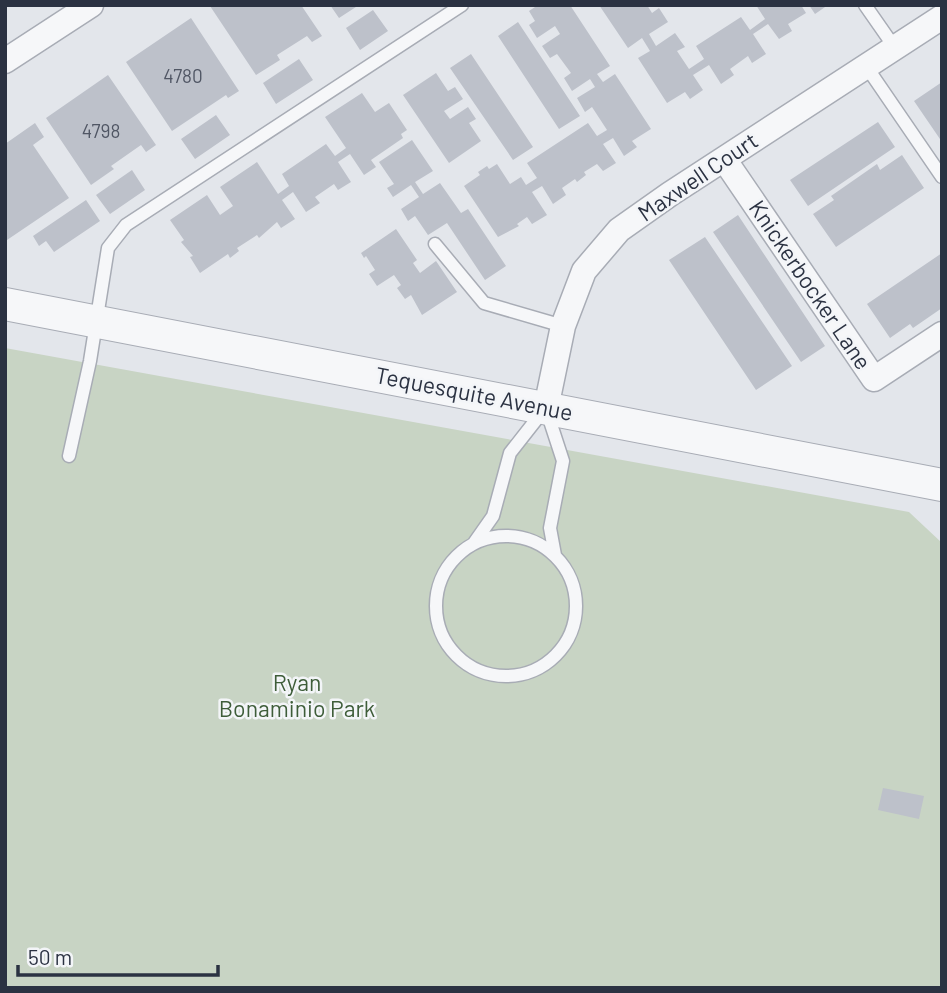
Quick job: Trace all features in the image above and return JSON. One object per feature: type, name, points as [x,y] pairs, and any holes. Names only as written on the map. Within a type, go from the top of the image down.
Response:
[{"type":"street","points":[[5,61],[91,5]]},
{"type":"street","name":"Maxwell Court","points":[[546,408],[562,326],[584,271],[619,230],[942,17]]},
{"type":"street","name":"Knickerbocker Lane","points":[[724,159],[874,379],[942,334]]},
{"type":"street","name":"Tequesquite Avenue","points":[[5,304],[942,485]]},
{"type":"lane","points":[[69,456],[90,361],[108,248],[126,225],[462,5]]},
{"type":"lane","points":[[865,5],[894,48]]},
{"type":"lane","points":[[866,66],[942,177]]},
{"type":"lane","points":[[435,244],[484,303],[562,326]]},
{"type":"lane","points":[[474,543],[493,516],[510,453],[546,408]]},
{"type":"lane","points":[[546,408],[563,461],[550,528],[555,555]]},
{"type":"lane","points":[[495,536],[516,536],[537,543],[555,555],[573,584],[577,607],[572,630],[561,650],[548,663],[516,676],[494,676],[472,669],[455,655],[442,637],[435,615],[436,594],[442,573],[455,556],[474,543],[495,536]]},
{"type":"green space","name":"Ryan Bonaminio Park","points":[[5,348],[909,512],[942,543],[942,988],[5,988]]},
{"type":"building","points":[[301,5],[322,36],[312,42],[307,36],[277,55],[280,60],[256,75],[210,6]]},
{"type":"building","points":[[330,5],[359,5],[339,18]]},
{"type":"building","points":[[538,5],[570,5],[610,66],[597,74],[603,82],[615,74],[651,129],[632,141],[637,147],[624,156],[613,138],[603,144],[616,163],[603,171],[597,164],[584,172],[586,175],[577,182],[575,179],[562,188],[566,195],[553,204],[542,186],[532,192],[547,215],[532,224],[527,217],[517,224],[519,226],[498,237],[464,186],[480,175],[478,172],[497,164],[510,184],[521,177],[526,185],[537,178],[527,163],[588,123],[597,136],[607,130],[592,107],[585,112],[577,98],[595,87],[590,79],[572,91],[564,78],[571,73],[557,54],[550,58],[542,46],[560,34],[555,26],[537,38],[529,25],[535,21],[529,11]]},
{"type":"building","points":[[599,5],[647,5],[652,13],[659,8],[668,22],[649,34],[656,46],[675,33],[685,47],[677,51],[689,69],[704,59],[696,46],[741,17],[750,30],[765,19],[756,5],[801,5],[806,13],[788,24],[792,31],[779,39],[768,24],[753,34],[766,54],[752,63],[748,56],[730,69],[734,75],[721,84],[709,65],[693,75],[703,90],[690,99],[685,92],[667,103],[638,58],[650,51],[642,38],[628,48]]},
{"type":"building","points":[[809,5],[828,5],[815,14]]},
{"type":"building","points":[[373,10],[388,31],[360,50],[346,28]]},
{"type":"building","points":[[191,18],[239,91],[228,98],[226,95],[172,131],[126,62]]},
{"type":"building","points":[[518,22],[580,116],[559,129],[498,36]]},
{"type":"building","points":[[471,54],[533,147],[513,160],[450,68]]},
{"type":"building","points":[[299,59],[313,80],[276,104],[263,83]]},
{"type":"building","points":[[436,73],[448,91],[455,87],[463,99],[444,111],[450,119],[468,107],[476,119],[469,123],[481,141],[449,163],[403,95]]},
{"type":"building","points":[[108,75],[156,145],[146,152],[141,145],[111,166],[114,169],[91,185],[46,118]]},
{"type":"building","points":[[942,82],[942,142],[914,101]]},
{"type":"building","points":[[362,93],[375,112],[389,103],[407,130],[401,134],[403,138],[371,160],[376,167],[364,175],[350,154],[338,162],[351,182],[338,190],[334,184],[315,197],[320,203],[306,212],[293,192],[282,200],[295,219],[281,228],[277,222],[259,238],[257,235],[237,248],[239,251],[230,258],[228,254],[200,273],[190,257],[193,256],[181,242],[184,240],[170,220],[207,195],[220,215],[233,206],[220,187],[257,162],[278,194],[289,186],[282,174],[326,144],[335,156],[346,148],[325,117]]},
{"type":"building","points":[[216,115],[230,135],[195,159],[181,139]]},
{"type":"building","points":[[878,122],[895,147],[808,206],[790,180]]},
{"type":"building","points":[[35,123],[44,137],[33,145],[69,198],[7,240],[5,144]]},
{"type":"building","points":[[412,140],[433,171],[415,182],[423,194],[440,183],[461,213],[468,209],[506,266],[485,280],[447,223],[428,235],[415,216],[408,221],[401,209],[419,197],[411,185],[393,197],[387,188],[394,184],[379,162]]},
{"type":"building","points":[[902,155],[924,188],[836,247],[813,214],[834,200],[831,196],[877,164],[880,170]]},
{"type":"building","points":[[132,170],[145,190],[110,214],[96,195]]},
{"type":"building","points":[[86,200],[100,221],[54,252],[46,241],[39,246],[33,236]]},
{"type":"building","points":[[738,215],[825,346],[801,362],[713,232]]},
{"type":"building","points":[[396,229],[417,260],[413,263],[420,273],[436,261],[457,292],[422,315],[411,295],[405,299],[397,288],[401,285],[394,275],[377,286],[369,274],[375,270],[361,253]]},
{"type":"building","points":[[705,237],[792,366],[756,390],[669,260]]},
{"type":"building","points":[[942,253],[942,308],[913,328],[910,324],[890,338],[867,304]]},
{"type":"building","points":[[883,788],[924,796],[919,819],[878,810]]}]
